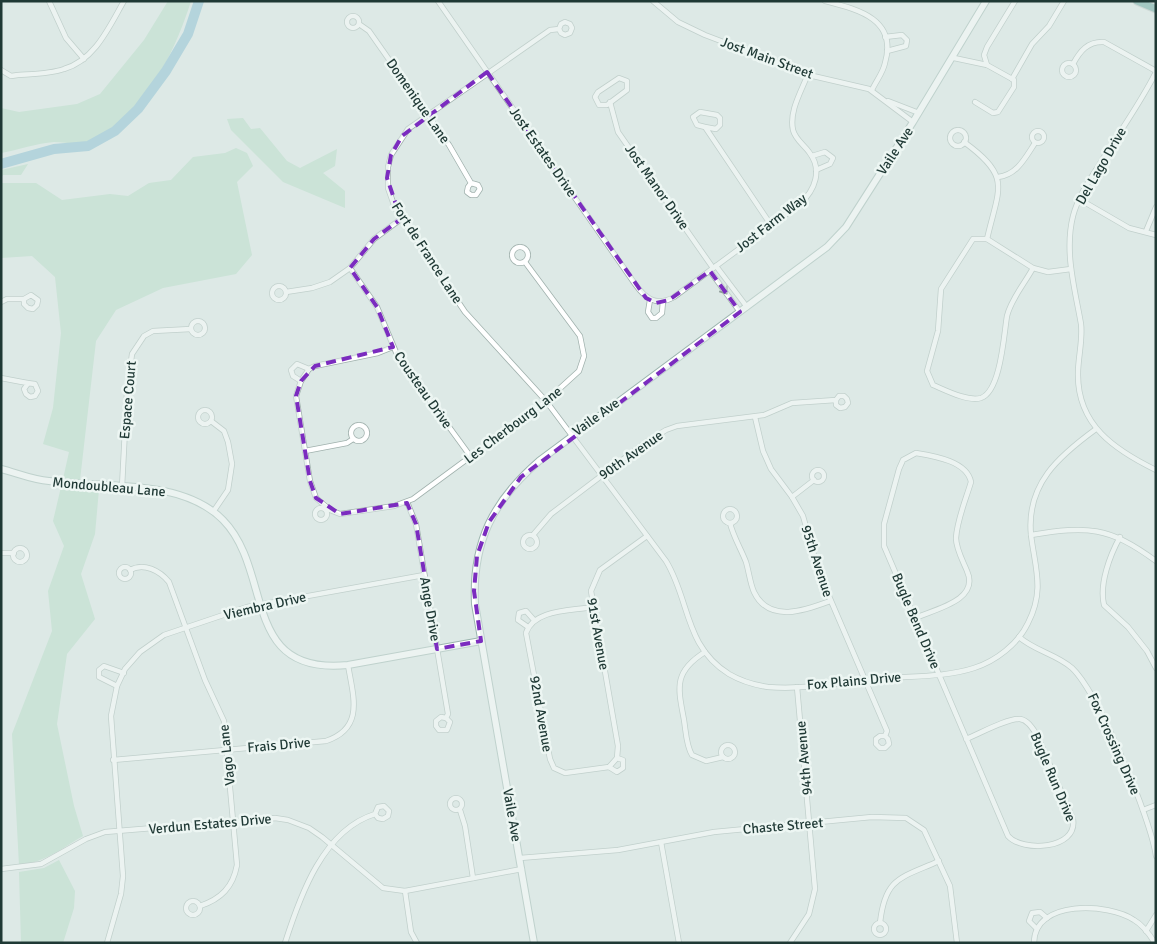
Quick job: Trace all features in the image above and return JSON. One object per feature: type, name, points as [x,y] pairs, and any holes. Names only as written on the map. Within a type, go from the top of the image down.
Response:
[{"type":"main road","name":"Vaile Ave","points":[[534,943],[475,604],[474,573],[488,522],[502,499],[521,477],[571,436],[827,248],[846,227],[954,58],[986,1]]},
{"type":"main road","points":[[1137,1],[1156,8]]},
{"type":"main road","name":"Mondoubleau Lane","points":[[1,469],[46,481],[171,492],[190,498],[213,512],[223,520],[240,544],[270,632],[290,654],[314,664],[329,667],[348,665],[481,641]]},
{"type":"street","points":[[49,1],[66,38],[84,59]]},
{"type":"street","points":[[1,70],[18,75],[62,70],[84,59],[101,39],[124,1]]},
{"type":"street","name":"Jost Estates Drive","points":[[438,1],[635,284],[650,300],[648,312],[652,318],[656,318],[662,313],[663,301],[674,298],[713,269]]},
{"type":"street","name":"Jost Main Street","points":[[652,1],[685,26],[808,74],[847,82],[872,90],[913,122]]},
{"type":"street","points":[[824,1],[860,10],[876,20],[885,37],[887,51],[885,64],[872,90]]},
{"type":"street","points":[[987,65],[984,55],[987,47],[1015,1]]},
{"type":"street","points":[[1012,79],[1032,44],[1048,26],[1064,1]]},
{"type":"street","name":"Domenique Lane","points":[[359,24],[369,31],[427,114],[471,183]]},
{"type":"street","name":"Fort de France Lane","points":[[559,29],[550,30],[487,72],[427,114],[402,136],[391,155],[388,167],[388,188],[401,219],[471,320],[546,401],[571,436]]},
{"type":"street","points":[[885,37],[902,35],[907,40],[906,46],[903,48],[887,51]]},
{"type":"street","points":[[1073,64],[1085,47],[1097,42],[1104,42],[1156,71]]},
{"type":"street","points":[[954,58],[987,65],[1014,80],[1014,87],[998,112],[993,113],[975,102]]},
{"type":"street","name":"Del Lago Drive","points":[[1156,71],[1079,199],[1071,229],[1071,269],[1082,328],[1079,387],[1082,399],[1096,428],[1119,450],[1156,470]]},
{"type":"street","points":[[808,74],[793,113],[794,132],[798,140],[812,156],[816,170],[830,164],[833,158],[825,152],[812,156]]},
{"type":"street","points":[[623,78],[628,84],[627,90],[610,102],[604,106],[599,105],[595,97],[598,92],[615,79],[623,78]]},
{"type":"street","name":"Jost Main Street","points":[[888,101],[919,113]]},
{"type":"street","name":"Jost Manor Drive","points":[[610,102],[618,132],[713,269],[740,312]]},
{"type":"street","points":[[705,128],[716,129],[720,126],[720,118],[705,112],[696,114],[694,122],[705,128],[771,224]]},
{"type":"street","points":[[964,142],[987,159],[998,178],[998,192],[987,239]]},
{"type":"street","points":[[998,178],[1005,176],[1019,166],[1035,143]]},
{"type":"street","name":"Jost Farm Way","points":[[713,269],[806,198],[812,190],[816,170]]},
{"type":"street","points":[[1079,199],[1119,223],[1156,234]]},
{"type":"street","points":[[1146,231],[1156,207]]},
{"type":"street","points":[[286,292],[321,285],[350,268],[374,238],[401,219]]},
{"type":"street","points":[[1033,268],[1009,309],[1005,341],[993,383],[987,394],[982,398],[970,398],[933,385],[927,371],[938,331],[941,289],[973,240],[987,239],[1033,268],[1048,272],[1071,269]]},
{"type":"street","name":"Les Cherbourg Lane","points":[[309,369],[301,381],[296,396],[305,451],[316,498],[325,508],[340,514],[406,502],[419,496],[546,401],[579,371],[584,356],[583,346],[573,325],[525,262]]},
{"type":"street","name":"Cousteau Drive","points":[[350,268],[377,306],[398,357],[471,458]]},
{"type":"street","name":"Jost Manor Drive","points":[[713,269],[747,307]]},
{"type":"street","points":[[1,302],[7,299],[24,298]]},
{"type":"street","points":[[650,300],[663,301]]},
{"type":"street","name":"Espace Court","points":[[122,488],[127,391],[132,354],[144,336],[153,331],[191,328]]},
{"type":"street","name":"Les Cherbourg Lane","points":[[301,381],[293,376],[291,370],[297,364],[309,369],[378,353],[393,347]]},
{"type":"street","points":[[1,378],[22,382],[27,385]]},
{"type":"street","name":"90th Avenue","points":[[533,535],[546,518],[666,430],[677,426],[755,417],[792,403],[836,400]]},
{"type":"street","name":"95th Avenue","points":[[755,417],[767,460],[792,497],[809,531],[819,573],[865,680],[886,732],[885,736]]},
{"type":"street","points":[[211,421],[224,432],[232,464],[228,490],[213,512]]},
{"type":"street","name":"Fox Plains Drive","points":[[571,436],[671,569],[693,633],[705,652],[728,673],[751,684],[797,687],[964,671],[985,664],[1001,654],[1019,637],[1034,608],[1038,591],[1038,569],[1031,535],[1032,508],[1044,476],[1068,449],[1096,428]]},
{"type":"street","points":[[305,451],[347,443],[353,439]]},
{"type":"street","name":"Bugle Bend Drive","points":[[915,618],[959,599],[970,588],[969,575],[962,560],[956,536],[971,482],[967,471],[955,464],[916,453],[903,460],[899,469],[884,524],[882,539],[915,618],[939,674],[966,739],[1008,836],[1012,841]]},
{"type":"street","points":[[792,497],[814,480]]},
{"type":"street","name":"Ange Drive","points":[[406,502],[416,524],[448,714],[446,718]]},
{"type":"street","points":[[730,522],[732,532],[743,554],[754,592],[764,604],[779,612],[789,612],[806,610],[830,602]]},
{"type":"street","points":[[1031,535],[1083,529],[1120,537],[1156,561]]},
{"type":"street","name":"91st Avenue","points":[[612,765],[617,772],[623,768],[623,760],[617,758],[618,746],[592,607],[591,590],[600,570],[647,536]]},
{"type":"street","points":[[1120,537],[1110,556],[1104,605],[1128,627],[1147,651],[1156,668]]},
{"type":"street","points":[[1,553],[14,553]]},
{"type":"street","name":"Vago Lane","points":[[130,570],[135,567],[148,567],[164,576],[173,591],[205,680],[221,712],[228,750],[237,865],[233,879],[222,895],[200,906]]},
{"type":"street","name":"Viembra Drive","points":[[107,943],[123,886],[111,716],[117,686],[131,661],[145,647],[164,635],[185,627],[260,605],[424,575]]},
{"type":"street","name":"92nd Avenue","points":[[592,607],[539,616],[534,620],[526,611],[519,613],[518,620],[528,627],[526,633],[551,764],[559,771],[565,773],[612,765]]},
{"type":"street","points":[[528,627],[534,620]]},
{"type":"street","name":"Fox Crossing Drive","points":[[1019,637],[1032,647],[1061,660],[1086,683],[1143,810],[1153,838],[1156,856]]},
{"type":"street","points":[[705,652],[689,664],[680,680],[678,689],[692,755],[702,760],[723,757]]},
{"type":"street","name":"Frais Drive","points":[[113,760],[326,741],[341,734],[350,722],[355,706],[348,665]]},
{"type":"street","points":[[117,686],[99,677],[99,670],[104,666],[124,673]]},
{"type":"street","name":"94th Avenue","points":[[790,943],[809,914],[815,889],[797,687]]},
{"type":"street","name":"Bugle Run Drive","points":[[966,739],[1016,719],[1029,724],[1037,735],[1073,819],[1074,830],[1070,836],[1060,842],[1028,846],[1012,841]]},
{"type":"street","points":[[612,765],[617,758]]},
{"type":"street","points":[[1143,810],[1156,805]]},
{"type":"street","points":[[460,810],[465,826],[473,878]]},
{"type":"street","points":[[285,943],[307,884],[331,845],[366,816],[375,814]]},
{"type":"street","name":"Verdun Estates Drive","points":[[1,869],[41,864],[86,839],[106,832],[275,818],[288,820],[309,828],[383,888],[404,891],[522,869]]},
{"type":"street","name":"Chaste Street","points":[[520,858],[618,850],[714,832],[872,818],[906,818],[924,830],[939,861],[953,898],[957,943]]},
{"type":"street","points":[[661,842],[679,943]]},
{"type":"street","points":[[880,923],[884,900],[896,880],[939,861]]},
{"type":"street","points":[[404,891],[411,932],[417,943]]},
{"type":"street","points":[[1034,943],[1037,929],[1047,918],[1068,910],[1104,909],[1134,920],[1155,943]]},
{"type":"street","points":[[1037,929],[1029,921],[1032,913],[1040,912],[1047,918]]},
{"type":"street","points":[[1146,931],[1156,915]]},
{"type":"highlighted area","points":[[487,72],[646,298],[656,303],[669,300],[710,271],[740,312],[521,477],[489,522],[477,556],[474,591],[481,641],[437,649],[416,524],[407,503],[340,514],[316,498],[310,481],[296,396],[301,381],[315,366],[393,347],[377,307],[350,268],[374,239],[401,219],[387,178],[391,155],[402,136]]},
{"type":"green space","points":[[168,1],[191,1],[176,42],[153,86],[122,123],[104,136],[84,143],[48,143],[1,153],[1,108],[19,112],[77,104],[100,94],[144,40]]},
{"type":"green space","points":[[243,118],[251,129],[260,128],[287,161],[300,168],[337,149],[335,166],[323,173],[345,191],[345,208],[283,182],[231,130],[227,119]]},
{"type":"green space","points":[[236,148],[247,153],[253,166],[237,182],[252,255],[236,274],[163,288],[116,310],[96,341],[80,480],[63,479],[69,452],[43,444],[53,408],[61,333],[55,277],[32,256],[1,258],[1,183],[36,183],[62,200],[110,194],[128,196],[149,183],[171,180],[193,157],[225,153]]},
{"type":"green space","points":[[28,164],[21,175],[3,175],[1,178],[1,170]]},
{"type":"green space","points":[[61,487],[99,489],[95,534],[81,574],[95,619],[67,654],[57,724],[74,806],[83,836],[45,858],[19,865],[12,734],[52,631],[48,591],[64,546],[53,521]]},
{"type":"green space","points":[[59,860],[75,891],[74,908],[63,943],[21,943],[19,872],[44,868]]},
{"type":"waterway","points":[[1,164],[54,149],[88,146],[115,131],[138,109],[166,71],[188,34],[199,1]]}]
